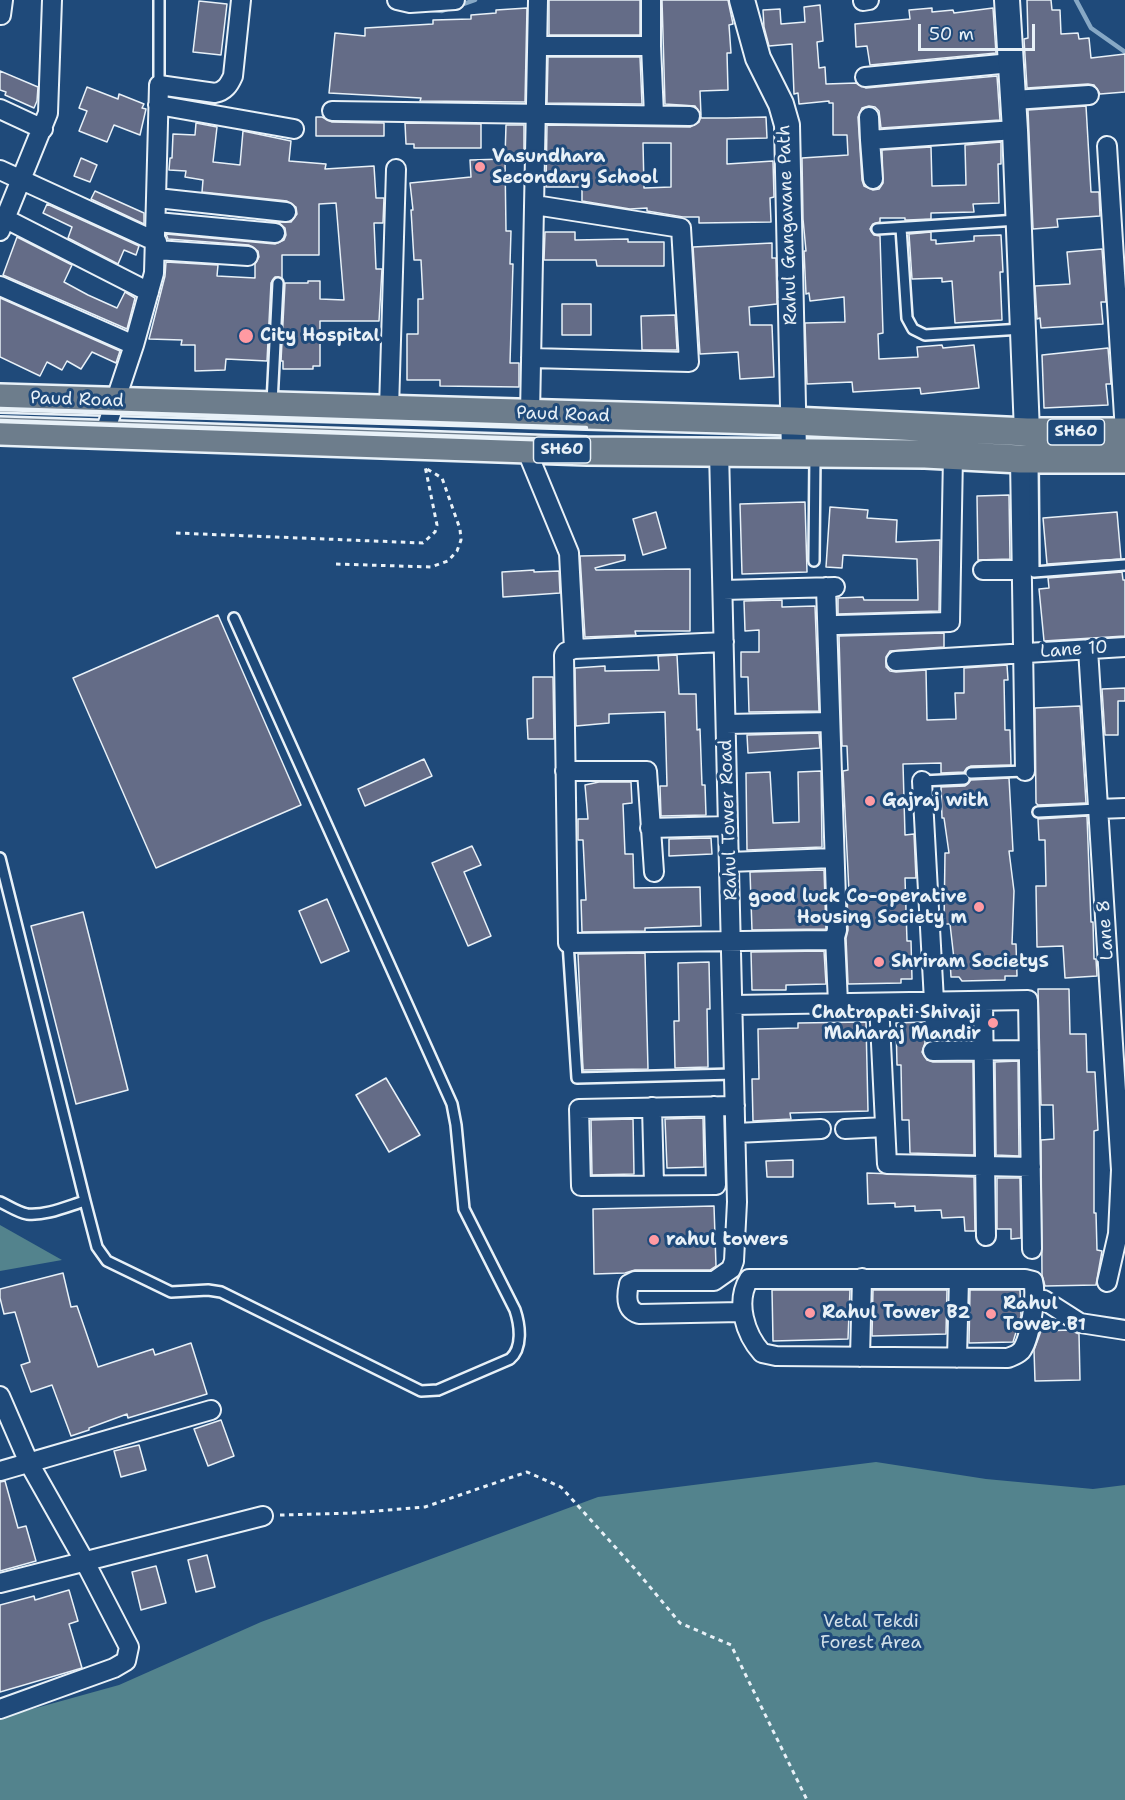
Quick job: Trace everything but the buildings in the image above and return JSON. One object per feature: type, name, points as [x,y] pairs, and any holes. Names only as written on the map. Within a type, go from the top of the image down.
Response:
[{"type":"main road","name":"Paud Road","points":[[0,398],[793,421],[1027,432],[1125,432]]},
{"type":"main road","name":"Paud Road","points":[[0,431],[526,449],[1125,459]]},
{"type":"street","points":[[52,0],[48,113],[22,180],[2,222],[149,292]]},
{"type":"street","points":[[104,435],[134,345],[154,273],[159,85],[215,93],[222,91],[229,84],[233,76],[241,0]]},
{"type":"street","points":[[403,2],[454,0]]},
{"type":"street","points":[[530,414],[538,0]]},
{"type":"street","points":[[651,0],[654,115]]},
{"type":"street","name":"Rahul Gangavane Path","points":[[742,0],[758,58],[781,105],[787,125],[793,421],[804,453]]},
{"type":"street","points":[[863,1],[869,0]]},
{"type":"street","points":[[1007,0],[1016,130],[1027,432]]},
{"type":"street","points":[[538,46],[651,46]]},
{"type":"street","points":[[865,77],[1011,63]]},
{"type":"street","points":[[1014,100],[1089,95]]},
{"type":"street","points":[[158,105],[294,129]]},
{"type":"street","points":[[0,109],[43,129]]},
{"type":"street","points":[[332,111],[690,116]]},
{"type":"street","points":[[869,117],[873,179]]},
{"type":"street","points":[[870,140],[1016,130]]},
{"type":"street","points":[[1107,146],[1125,432]]},
{"type":"street","points":[[389,409],[396,169]]},
{"type":"street","points":[[0,170],[156,246],[248,256]]},
{"type":"street","points":[[157,198],[286,213]]},
{"type":"street","points":[[531,358],[689,362],[681,228],[535,205]]},
{"type":"street","points":[[157,222],[275,233]]},
{"type":"street","points":[[0,286],[134,345]]},
{"type":"street","points":[[526,449],[569,553],[574,649]]},
{"type":"street","name":"Rahul Tower Road","points":[[719,451],[736,1133],[737,1188],[734,1261],[731,1269],[714,1281],[635,1281],[629,1284],[627,1290],[628,1307],[632,1312],[639,1314],[741,1312]]},
{"type":"street","points":[[837,625],[950,622],[952,455]]},
{"type":"street","points":[[1025,771],[1022,570],[1026,459]]},
{"type":"street","points":[[984,570],[1022,570]]},
{"type":"street","points":[[723,590],[831,587],[830,722],[838,1003]]},
{"type":"street","points":[[724,642],[574,649],[566,652],[563,658],[568,943],[829,940],[835,936]]},
{"type":"street","name":"Lane 10","points":[[896,661],[1125,646]]},
{"type":"street","name":"Lane 8","points":[[1088,649],[1123,1170],[1118,1234],[1107,1282]]},
{"type":"street","points":[[726,724],[830,722]]},
{"type":"street","points":[[565,771],[646,771],[654,872]]},
{"type":"street","points":[[922,781],[934,1001]]},
{"type":"street","points":[[1098,809],[1125,808]]},
{"type":"street","points":[[650,828],[729,826]]},
{"type":"street","points":[[729,861],[834,858]]},
{"type":"street","points":[[733,1005],[1028,1000],[1032,1250]]},
{"type":"street","points":[[983,1001],[986,1236]]},
{"type":"street","points":[[879,1003],[887,1164],[1031,1167]]},
{"type":"street","points":[[933,1051],[1029,1050]]},
{"type":"street","points":[[714,1106],[716,1185],[581,1186],[579,1109],[652,1107],[714,1106],[735,1106]]},
{"type":"street","points":[[652,1107],[654,1185]]},
{"type":"street","points":[[845,1129],[885,1127]]},
{"type":"street","points":[[736,1133],[821,1130]]},
{"type":"street","points":[[860,1357],[862,1278]]},
{"type":"street","points":[[749,1279],[1025,1279],[1033,1281],[1036,1291],[1025,1345],[1019,1354],[1008,1358],[776,1356],[762,1353],[753,1344],[741,1312],[745,1286],[749,1279]]},
{"type":"street","points":[[957,1358],[959,1279]]},
{"type":"street","points":[[1044,1300],[1080,1323],[1125,1330]]},
{"type":"street","points":[[0,1396],[29,1463],[85,1562],[129,1647],[126,1660],[114,1668],[0,1708]]},
{"type":"street","points":[[0,1471],[211,1410]]},
{"type":"street","points":[[0,1583],[263,1516]]},
{"type":"lane","points":[[159,0],[159,85]]},
{"type":"lane","points":[[877,229],[1019,220]]},
{"type":"lane","points":[[901,228],[907,318],[913,329],[925,335],[1024,329]]},
{"type":"lane","points":[[271,405],[278,283]]},
{"type":"lane","points":[[804,453],[814,561]]},
{"type":"lane","points":[[1026,459],[1034,572],[1125,566]]},
{"type":"lane","points":[[1125,459],[1125,468]]},
{"type":"lane","points":[[0,858],[97,1247],[107,1261],[171,1293],[208,1290],[221,1292],[421,1391],[438,1390],[510,1359],[517,1351],[519,1323],[515,1310],[464,1209],[452,1104],[234,618]]},
{"type":"lane","points":[[922,781],[1025,771]]},
{"type":"lane","points":[[1038,812],[1098,809]]},
{"type":"lane","points":[[568,943],[577,1077],[734,1074]]},
{"type":"lane","points":[[0,1202],[27,1214],[86,1201]]},
{"type":"path","points":[[336,564],[431,567],[448,561],[457,551],[461,540],[460,529],[442,478],[427,469],[411,445]]},
{"type":"path","points":[[177,533],[423,543],[435,532],[437,525],[427,469]]},
{"type":"path","points":[[263,1516],[353,1513],[425,1507],[527,1472],[561,1487],[680,1623],[731,1645],[807,1800]]},
{"type":"green space","points":[[0,1225],[62,1260],[0,1271]]},
{"type":"green space","name":"Vetal Tekdi Forest Area","points":[[876,1462],[986,1479],[1093,1489],[1125,1485],[1125,1800],[0,1800],[0,1718],[119,1685],[261,1622],[598,1497]]},
{"type":"waterway","points":[[458,6],[475,0]]},
{"type":"waterway","points":[[1076,0],[1091,28],[1125,52]]},
{"type":"waterway","points":[[432,10],[442,11],[450,8]]},
{"type":"railway","points":[[0,409],[586,428]]},
{"type":"railway","points":[[0,421],[586,441]]},
{"type":"place","name":"Vasundhara Secondary School","points":[[480,167]]},
{"type":"place","name":"City Hospital","points":[[246,336]]},
{"type":"place","name":"Gajraj with","points":[[870,801]]},
{"type":"place","name":"good luck Co-operative Housing Society m","points":[[979,907]]},
{"type":"place","name":"Shriram SocietyS","points":[[879,962]]},
{"type":"place","name":"Chatrapati Shivaji Maharaj Mandir","points":[[993,1023]]},
{"type":"place","name":"rahul towers","points":[[654,1240]]},
{"type":"place","name":"Rahul Tower B2","points":[[810,1313]]},
{"type":"place","name":"Rahul Tower B1","points":[[991,1314]]}]
